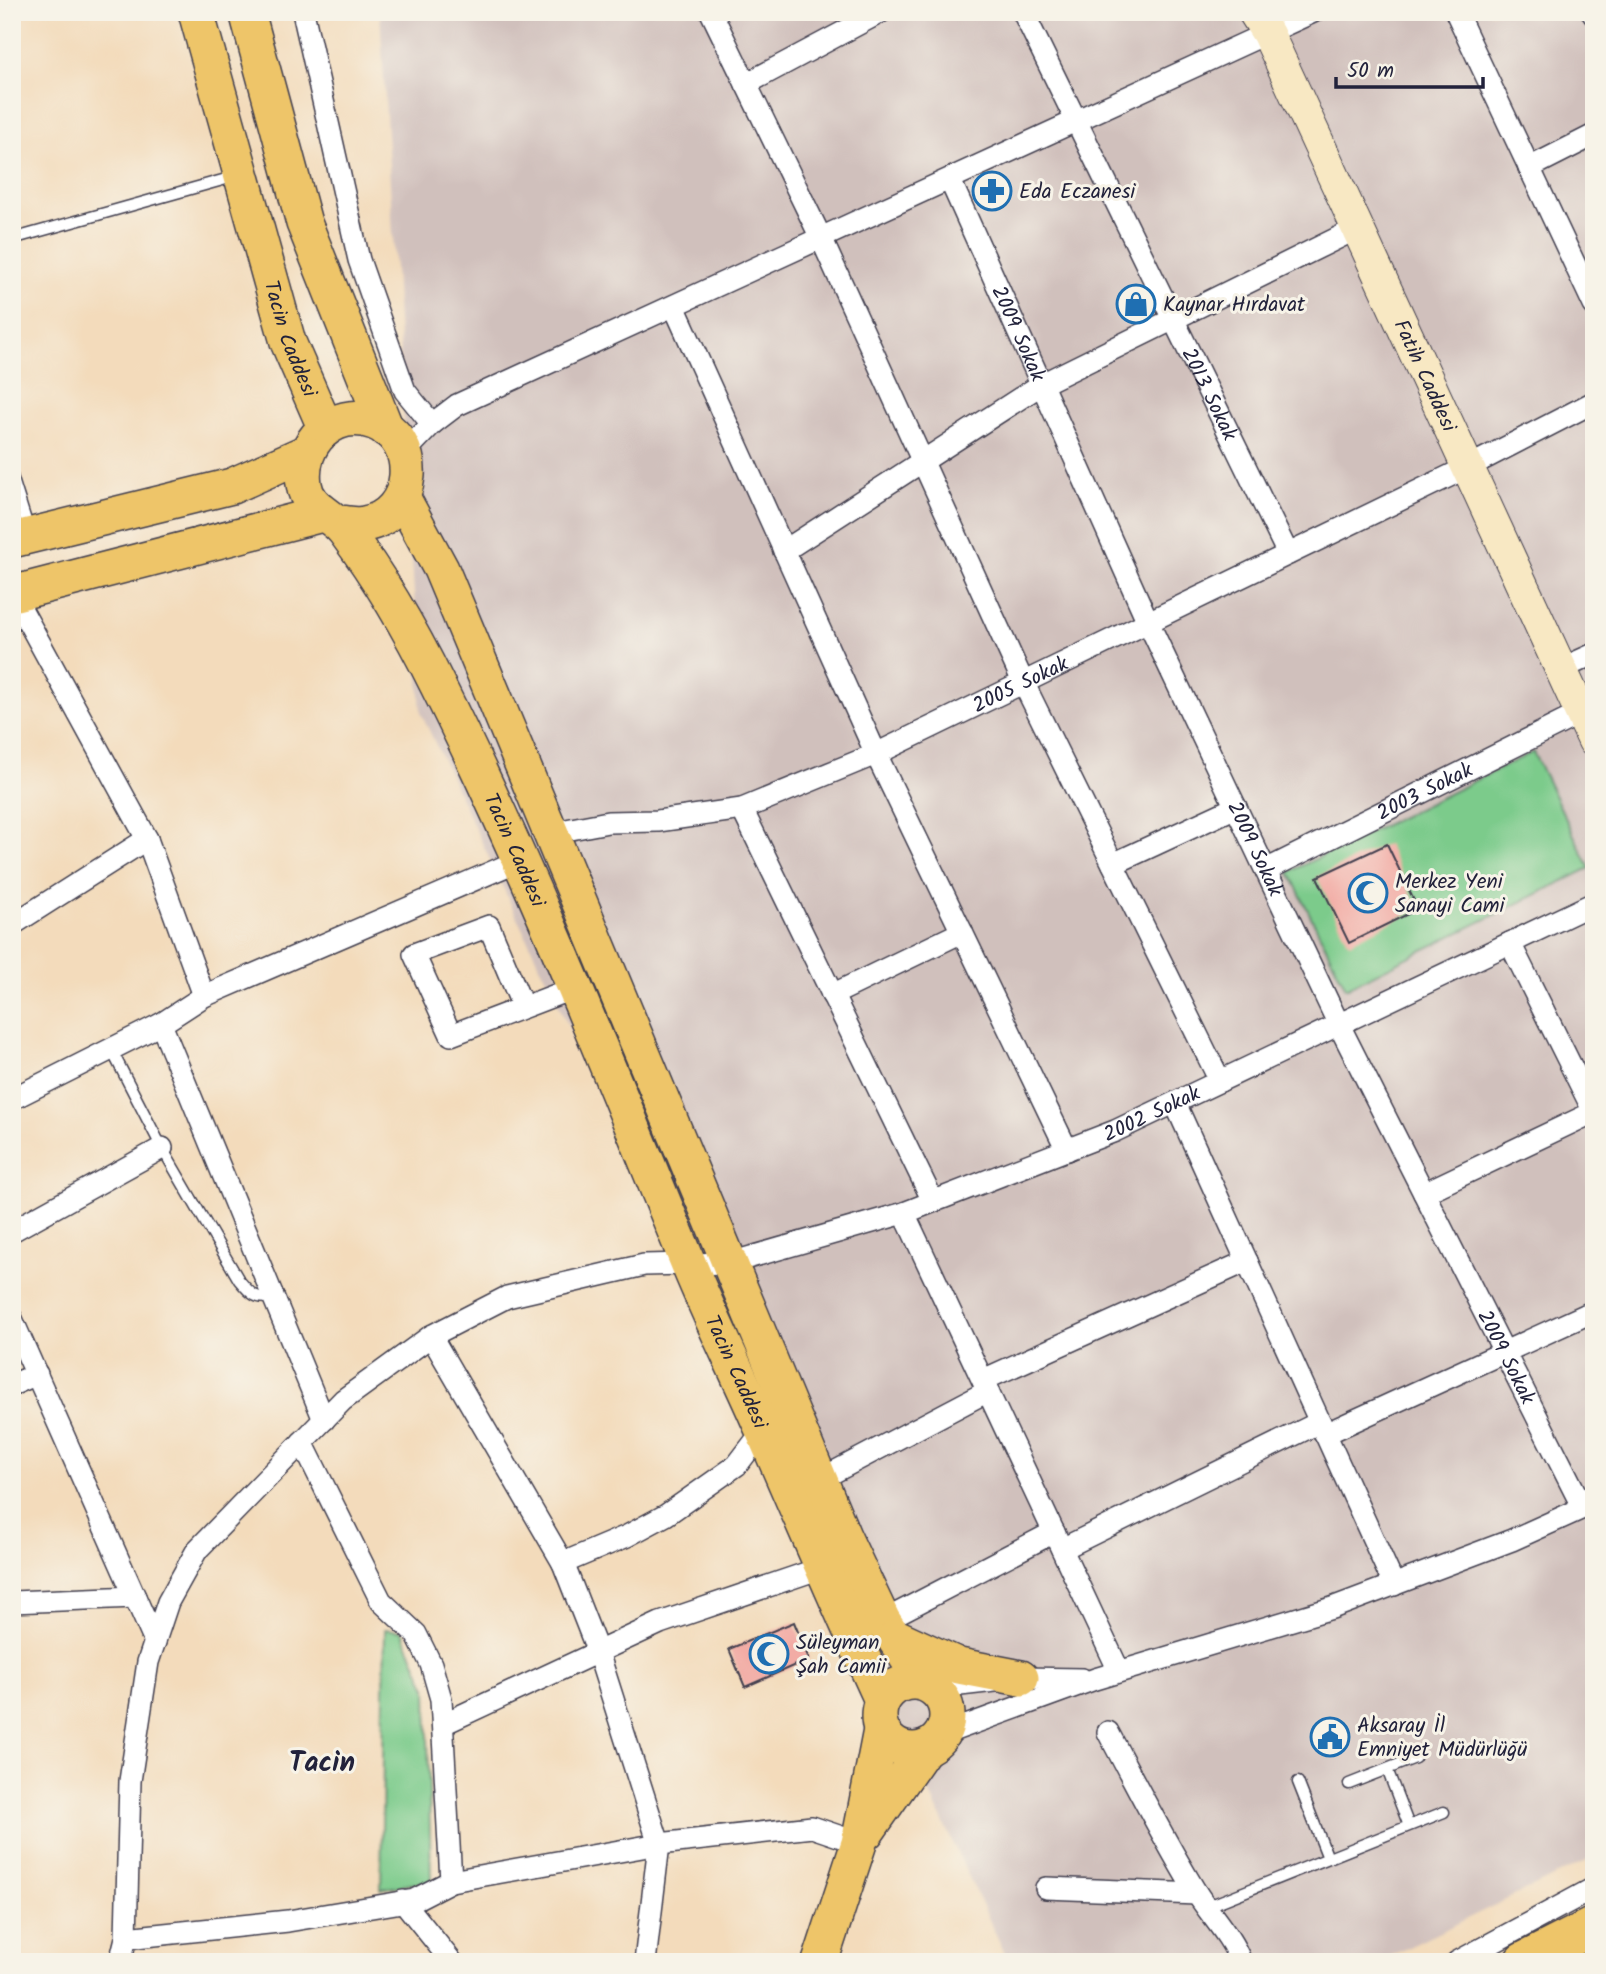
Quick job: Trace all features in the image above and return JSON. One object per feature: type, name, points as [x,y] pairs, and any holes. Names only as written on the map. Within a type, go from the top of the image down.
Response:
[{"type":"highway","points":[[1523,1962],[1594,1926]]},
{"type":"main road","name":"Tacin Caddesi","points":[[196,12],[315,440],[303,486],[310,501],[330,518],[369,563],[436,682],[520,860],[654,1173],[689,1266],[763,1431],[881,1715]]},
{"type":"main road","points":[[13,594],[330,518],[363,525],[386,515],[402,497],[408,474],[303,223],[247,12]]},
{"type":"main road","points":[[21,538],[232,486],[315,440],[342,419],[360,418],[396,441]]},
{"type":"main road","name":"Tacin Caddesi","points":[[402,497],[441,569],[819,1480],[887,1628],[929,1686]]},
{"type":"main road","points":[[887,1628],[958,1666],[1021,1678]]},
{"type":"main road","points":[[820,1962],[859,1843],[881,1715],[895,1686],[904,1682],[929,1686],[946,1705],[946,1726],[859,1843]]},
{"type":"main road","points":[[881,1715],[887,1739],[905,1750],[933,1742]]},
{"type":"street","points":[[303,12],[359,260],[405,391],[432,424]]},
{"type":"street","points":[[711,12],[821,238],[1023,682],[1220,1081]]},
{"type":"street","points":[[746,84],[881,12]]},
{"type":"street","name":"2013 Sokak","points":[[1023,12],[1288,554]]},
{"type":"street","points":[[396,441],[432,424],[457,405],[1078,121],[1261,23],[1313,12]]},
{"type":"street","points":[[1456,12],[1594,306]]},
{"type":"street","name":"Fatih Caddesi","points":[[1261,23],[1360,227],[1587,727]]},
{"type":"street","points":[[1529,168],[1594,135]]},
{"type":"street","name":"2009 Sokak","points":[[950,180],[1148,622],[1339,1025],[1504,1352],[1588,1506]]},
{"type":"street","points":[[784,551],[1041,384],[1360,227]]},
{"type":"street","points":[[674,306],[876,754],[1067,1150]]},
{"type":"street","name":"2005 Sokak","points":[[550,833],[608,822],[658,821],[742,809],[876,754],[1470,466],[1594,402]]},
{"type":"street","points":[[13,594],[147,839],[204,996]]},
{"type":"street","points":[[1561,668],[1594,654]]},
{"type":"street","name":"2003 Sokak","points":[[1266,870],[1587,727]]},
{"type":"street","points":[[1113,864],[1236,807]]},
{"type":"street","points":[[742,809],[933,1202]]},
{"type":"street","points":[[12,925],[147,839]]},
{"type":"street","points":[[12,1099],[161,1024],[204,996],[520,860]]},
{"type":"street","name":"2002 Sokak","points":[[120,1962],[126,1938],[130,1781],[148,1662],[168,1602],[197,1550],[302,1442],[344,1400],[431,1336],[507,1297],[644,1265],[730,1263],[904,1213],[1067,1150],[1175,1103],[1594,903]]},
{"type":"street","points":[[523,1007],[489,926],[414,954],[451,1035],[574,988]]},
{"type":"street","points":[[832,995],[962,932]]},
{"type":"street","points":[[1424,1193],[1594,1112],[1510,943]]},
{"type":"street","points":[[161,1024],[324,1420]]},
{"type":"street","points":[[1175,1103],[1394,1585]]},
{"type":"street","points":[[12,1231],[162,1148]]},
{"type":"street","points":[[904,1213],[1119,1671]]},
{"type":"street","points":[[819,1480],[985,1386],[1247,1261]]},
{"type":"street","points":[[887,1628],[1058,1541],[1504,1352],[1594,1311]]},
{"type":"street","points":[[12,1319],[155,1642]]},
{"type":"street","points":[[431,1336],[563,1563],[598,1652],[659,1844],[645,1962]]},
{"type":"street","points":[[12,1385],[37,1374]]},
{"type":"street","points":[[563,1563],[666,1516],[737,1465],[763,1431]]},
{"type":"street","points":[[302,1442],[380,1601],[416,1633],[431,1664],[441,1699],[451,1881]]},
{"type":"street","points":[[933,1742],[1095,1679],[1332,1608],[1513,1540],[1588,1506]]},
{"type":"street","points":[[443,1724],[660,1623],[821,1569]]},
{"type":"street","points":[[12,1602],[135,1597]]},
{"type":"street","points":[[929,1686],[1021,1678],[1095,1679]]},
{"type":"street","points":[[1108,1732],[1160,1832],[1201,1900],[1234,1944],[1241,1962]]},
{"type":"street","points":[[126,1938],[288,1921],[403,1901],[451,1881],[659,1844],[812,1827],[859,1843]]},
{"type":"street","points":[[1046,1888],[1201,1900]]},
{"type":"street","points":[[1457,1962],[1594,1888]]},
{"type":"street","points":[[403,1901],[452,1962]]},
{"type":"lane","points":[[12,239],[243,174]]},
{"type":"lane","points":[[12,476],[21,538]]},
{"type":"lane","points":[[111,1049],[162,1148],[239,1280],[252,1295],[263,1298],[273,1296]]},
{"type":"lane","points":[[1349,1784],[1415,1758]]},
{"type":"lane","points":[[1387,1769],[1409,1826]]},
{"type":"lane","points":[[1298,1782],[1328,1858]]},
{"type":"lane","points":[[1201,1900],[1328,1858],[1444,1812]]},
{"type":"shaded area","points":[[380,12],[1594,12],[1594,1857],[1378,1962],[1009,1962],[421,713]]},
{"type":"green space","points":[[1533,752],[1590,868],[1346,988],[1289,872]]},
{"type":"green space","points":[[385,1629],[402,1631],[427,1688],[431,1881],[381,1889]]},
{"type":"building","name":"Merkez Yeni Sanayi Cami","points":[[1387,844],[1418,909],[1349,943],[1317,877]]},
{"type":"building","name":"Süleyman Şah Camii","points":[[794,1622],[809,1659],[745,1687],[729,1649]]},
{"type":"place","name":"Eda Eczanesi","points":[[992,191]]},
{"type":"place","name":"Kaynar Hırdavat","points":[[1136,304]]},
{"type":"place","name":"Merkez Yeni Sanayi Cami","points":[[1368,893]]},
{"type":"place","name":"Süleyman Şah Camii","points":[[769,1654]]},
{"type":"place","name":"Aksaray İl Emniyet Müdürlüğü","points":[[1330,1737]]},
{"type":"district","name":"Tacin","points":[[322,1761]]}]
